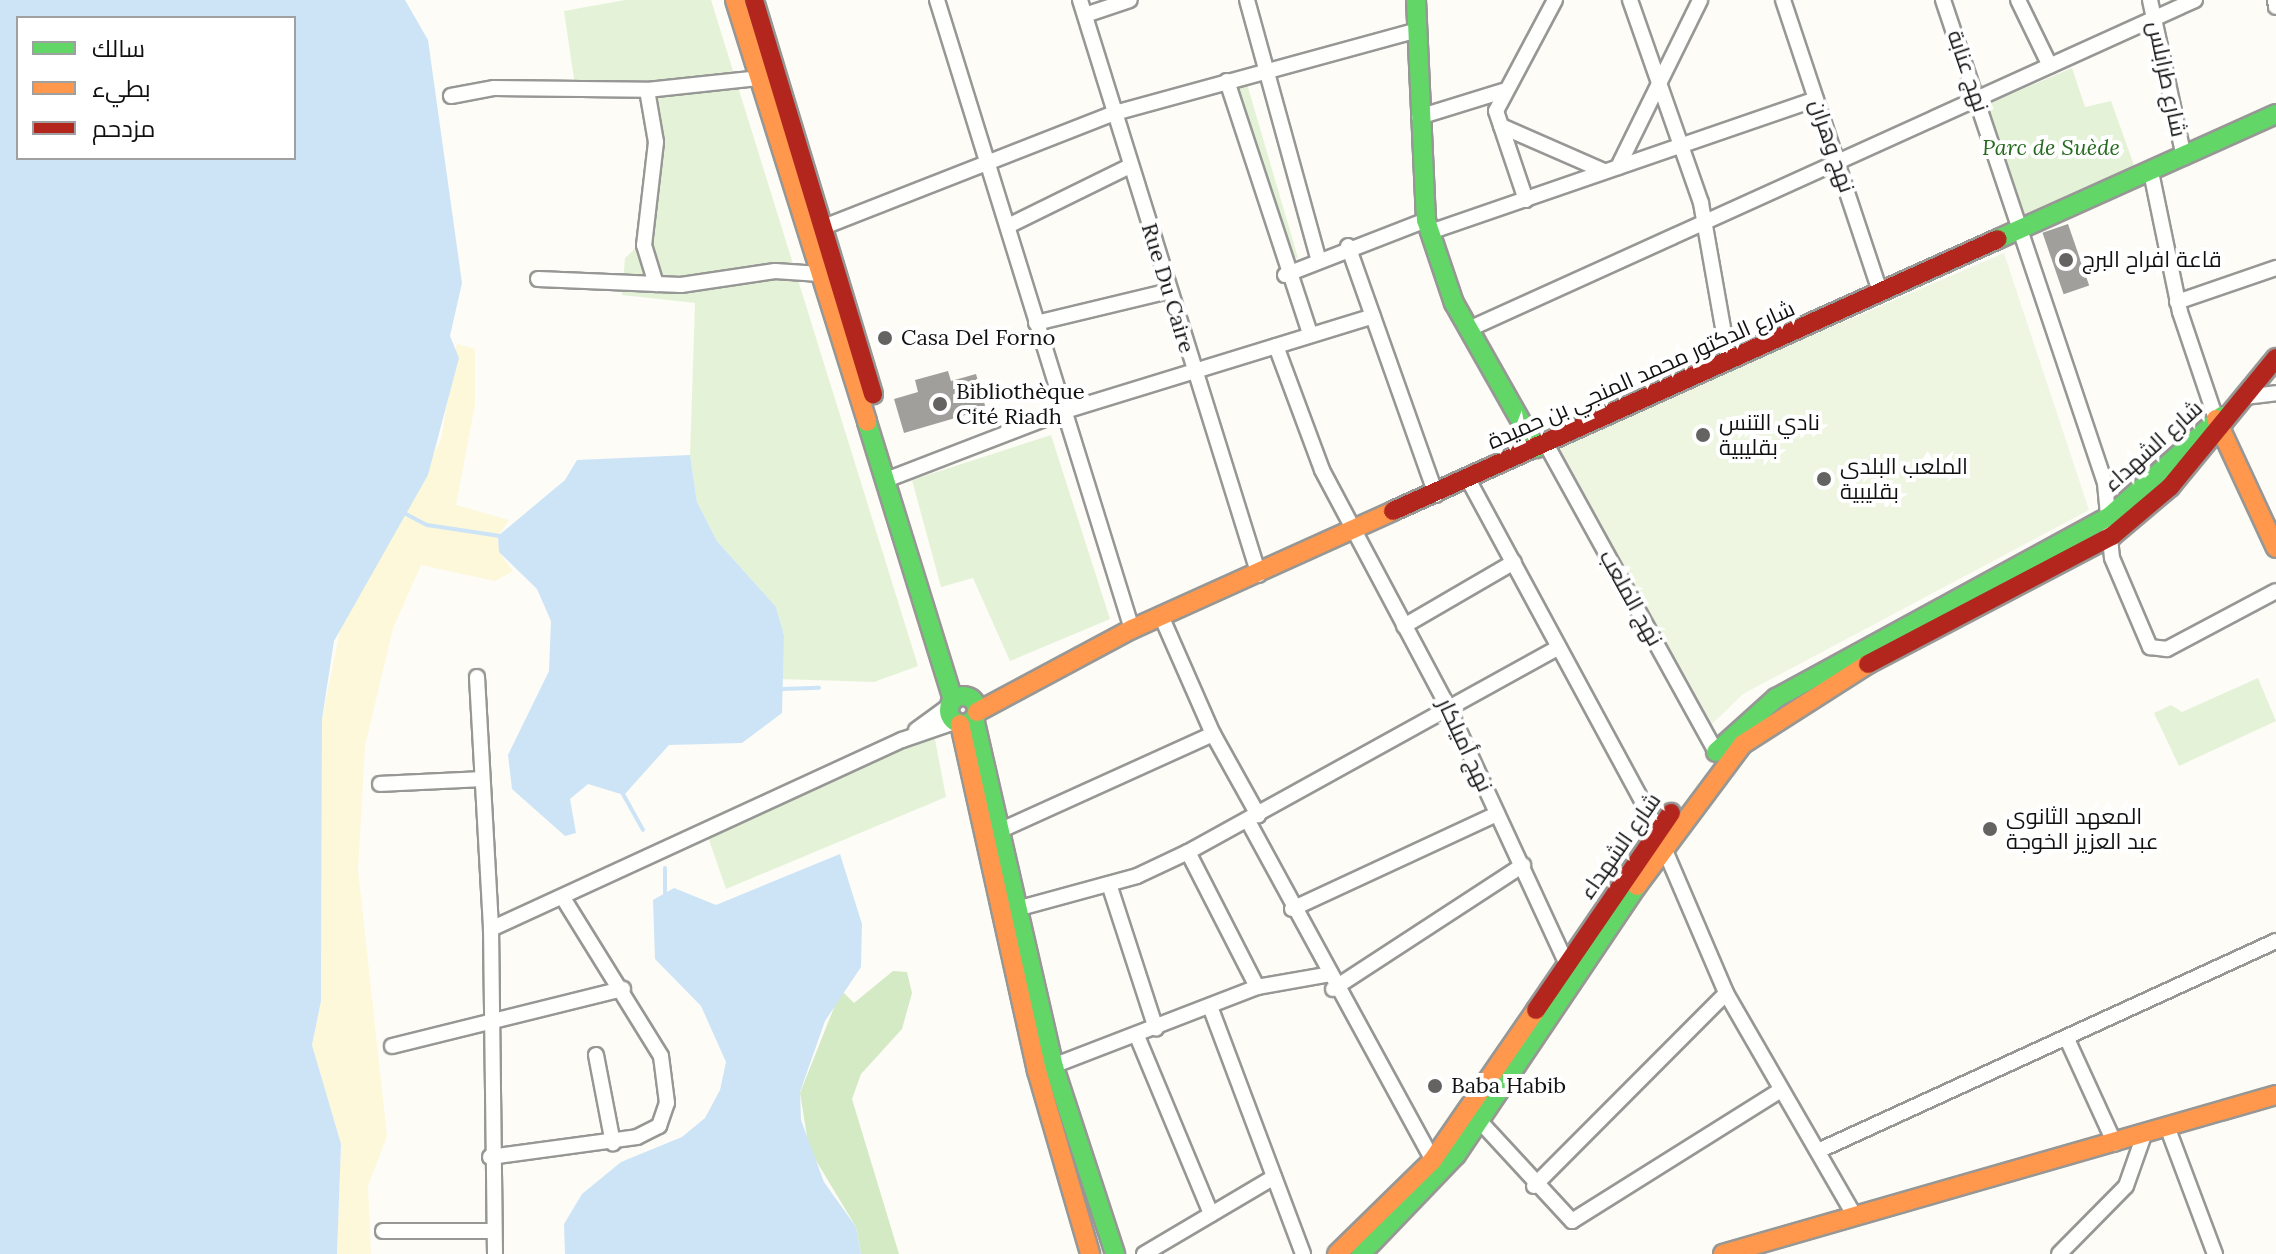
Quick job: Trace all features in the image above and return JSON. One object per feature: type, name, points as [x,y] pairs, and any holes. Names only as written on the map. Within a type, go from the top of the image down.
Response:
[{"type":"street","points":[[735,0],[816,230],[820,274],[925,582],[999,831],[1008,911]]},
{"type":"street","points":[[754,0],[816,230],[891,478]]},
{"type":"street","points":[[937,0],[1132,629]]},
{"type":"street","name":"Rue Du Caire","points":[[1080,0],[1259,575]]},
{"type":"street","points":[[1085,15],[1130,0]]},
{"type":"street","points":[[1247,0],[1263,70],[1318,257]]},
{"type":"street","points":[[1416,0],[1414,31],[1428,226],[1469,329],[1541,446]]},
{"type":"street","points":[[1526,200],[1496,111],[1503,91],[1555,0]]},
{"type":"street","points":[[1630,0],[1706,223],[1729,361]]},
{"type":"street","points":[[1611,169],[1700,0]]},
{"type":"street","name":"نهج وهران","points":[[1783,0],[1880,292]]},
{"type":"street","name":"نهج عنابة","points":[[1943,0],[2110,516],[2112,558],[2154,650],[2276,591]]},
{"type":"street","points":[[2018,0],[2050,66]]},
{"type":"street","name":"شارع طرابلس","points":[[2150,0],[2184,157]]},
{"type":"street","points":[[1469,329],[1978,101],[2195,0]]},
{"type":"street","points":[[2275,0],[2276,7]]},
{"type":"street","points":[[816,230],[1115,113],[1414,31]]},
{"type":"street","points":[[451,96],[494,88],[647,90],[760,78]]},
{"type":"street","points":[[1227,81],[1285,275],[1310,334]]},
{"type":"street","points":[[647,90],[656,142],[644,245],[656,284]]},
{"type":"street","points":[[1419,117],[1503,91]]},
{"type":"street","points":[[1285,275],[1318,257],[1348,246],[1526,200],[1816,99]]},
{"type":"street","name":"شارع الدكتور محمد المنجي بن حميدة","points":[[963,709],[1028,684],[1132,629],[1259,575],[1880,292],[2020,234],[2276,114]]},
{"type":"street","points":[[1501,126],[1611,169]]},
{"type":"street","points":[[1008,226],[1130,166]]},
{"type":"street","points":[[2151,172],[2177,302],[2276,548]]},
{"type":"street","points":[[1348,246],[1436,495]]},
{"type":"street","points":[[2177,302],[2276,268]]},
{"type":"street","points":[[538,279],[656,284],[775,271],[820,274]]},
{"type":"street","points":[[1036,323],[1169,291]]},
{"type":"street","points":[[891,478],[1065,411],[1373,316]]},
{"type":"street","name":"نهج أميلكار","points":[[1276,346],[1351,531],[1448,707],[1567,965]]},
{"type":"street","points":[[2222,420],[2276,358]]},
{"type":"street","points":[[2245,397],[2276,393]]},
{"type":"street","name":"شارع الشهداء","points":[[1474,1116],[1567,965],[1656,833],[1716,752],[1764,716],[2110,516],[2222,420]]},
{"type":"street","name":"شارع الشهداء","points":[[1361,1254],[1436,1167],[1719,769],[1764,716],[2112,536],[2170,487],[2222,420]]},
{"type":"street","name":"نهج الملعب","points":[[1541,446],[1716,752]]},
{"type":"street","points":[[1468,479],[1656,833],[1726,993],[1855,1216]]},
{"type":"street","points":[[1404,626],[1514,562]]},
{"type":"street","points":[[1162,618],[1292,909],[1436,1167]]},
{"type":"street","points":[[1008,911],[1109,884],[1188,852],[1558,648]]},
{"type":"street","points":[[477,677],[491,929],[490,1157],[495,1254]]},
{"type":"street","points":[[491,929],[963,709]]},
{"type":"street","points":[[963,709],[1090,1254]]},
{"type":"street","points":[[999,831],[1213,734]]},
{"type":"street","points":[[380,784],[482,779]]},
{"type":"street","points":[[1292,909],[1497,814]]},
{"type":"street","points":[[1188,852],[1257,987]]},
{"type":"street","points":[[1045,1069],[1211,1009],[1257,987],[1330,982],[1523,865]]},
{"type":"street","points":[[1109,884],[1156,1029]]},
{"type":"street","points":[[490,1157],[613,1143],[659,1126],[667,1103],[661,1056],[623,989],[563,898]]},
{"type":"street","points":[[1818,1151],[2276,941]]},
{"type":"street","points":[[392,1046],[623,989]]},
{"type":"street","points":[[1534,1186],[1726,993]]},
{"type":"street","points":[[1211,1009],[1303,1254]]},
{"type":"street","points":[[1137,1036],[1211,1214]]},
{"type":"street","points":[[2067,1039],[2115,1144]]},
{"type":"street","points":[[596,1055],[613,1143]]},
{"type":"street","points":[[1045,1069],[1115,1254]]},
{"type":"street","points":[[1474,1116],[1565,1219],[1584,1218],[1781,1090]]},
{"type":"street","points":[[1729,1253],[2168,1129],[2276,1095]]},
{"type":"street","points":[[2168,1129],[2215,1254]]},
{"type":"street","points":[[2059,1254],[2126,1186],[2144,1135]]},
{"type":"street","name":"شارع الشهداء","points":[[1339,1253],[1436,1167]]},
{"type":"street","points":[[1144,1254],[1274,1177]]},
{"type":"street","points":[[383,1231],[493,1231]]},
{"type":"green space","points":[[625,0],[711,0],[918,666],[874,682],[781,679],[784,635],[776,607],[717,541],[697,502],[690,455],[695,303],[622,295],[625,258],[651,234],[663,128],[646,87],[575,86],[564,11]]},
{"type":"green space","name":"Parc de Suède","points":[[2072,68],[2085,107],[2111,101],[2135,168],[2019,220],[1979,108]]},
{"type":"green space","points":[[1247,84],[1298,258],[1278,263],[1224,92]]},
{"type":"green space","name":"الملعب البلدي بقليبية","points":[[2004,253],[2089,510],[1743,694],[1704,732],[1552,447]]},
{"type":"green space","points":[[1051,435],[1110,619],[1010,661],[973,578],[941,587],[912,480]]},
{"type":"green space","points":[[2258,678],[2276,721],[2179,766],[2154,713],[2171,705],[2182,712]]},
{"type":"green space","points":[[934,734],[946,797],[726,889],[707,834]]},
{"type":"green space","points":[[893,971],[907,972],[912,993],[902,1029],[861,1074],[852,1099],[899,1254],[861,1254],[856,1227],[809,1149],[800,1093],[841,990],[854,1003]]},
{"type":"sand","points":[[457,344],[475,349],[475,404],[456,505],[509,520],[498,536],[499,552],[513,571],[495,581],[421,565],[393,628],[365,746],[358,870],[387,1136],[368,1186],[371,1254],[337,1254],[341,1144],[312,1045],[321,1001],[322,719],[342,620],[441,440]]},
{"type":"water","points":[[0,0],[405,0],[428,40],[462,283],[450,336],[459,358],[428,475],[334,641],[322,719],[321,1001],[312,1045],[341,1144],[337,1254],[0,1254]]},
{"type":"water","points":[[690,455],[697,502],[717,541],[776,607],[784,635],[782,713],[742,743],[669,745],[624,795],[588,784],[570,799],[576,833],[565,836],[512,789],[508,755],[549,671],[551,621],[537,589],[499,552],[498,536],[565,480],[577,460]]},
{"type":"water","points":[[840,854],[862,924],[861,967],[825,1021],[800,1092],[801,1120],[824,1182],[856,1227],[861,1254],[565,1254],[564,1224],[582,1194],[621,1162],[682,1137],[705,1118],[720,1090],[726,1062],[701,1006],[655,959],[653,900],[674,888],[716,905]]},
{"type":"building","name":"قاعة افراح البرج","points":[[2068,224],[2089,285],[2064,294],[2042,233]]},
{"type":"building","name":"Bibliothèque Cité Riadh","points":[[948,371],[951,381],[976,374],[986,409],[904,433],[894,399],[918,392],[915,380]]},
{"type":"waterway","points":[[406,514],[427,525],[500,536]]},
{"type":"waterway","points":[[782,689],[819,688]]},
{"type":"waterway","points":[[623,794],[643,830]]},
{"type":"waterway","points":[[665,868],[665,893]]},
{"type":"traffic: fast","points":[[1416,0],[1426,220],[1454,303],[1536,448]]},
{"type":"traffic: fast","points":[[1998,239],[2276,114]]},
{"type":"traffic: fast","points":[[1716,752],[1776,698],[2110,516],[2222,416]]},
{"type":"traffic: fast","points":[[867,422],[953,699]]},
{"type":"traffic: fast","points":[[963,696],[973,700],[977,710],[973,720],[963,724],[953,720],[949,710],[953,700],[963,696]]},
{"type":"traffic: fast","points":[[974,718],[1054,1067],[1115,1254]]},
{"type":"traffic: fast","points":[[1361,1254],[1456,1155],[1637,886]]},
{"type":"traffic: slow","points":[[735,0],[867,422]]},
{"type":"traffic: slow","points":[[2216,419],[2276,548]]},
{"type":"traffic: slow","points":[[977,712],[1132,629],[1393,511]]},
{"type":"traffic: slow","points":[[1637,886],[1743,744],[1868,664]]},
{"type":"traffic: slow","points":[[960,724],[1037,1071],[1090,1254]]},
{"type":"traffic: slow","points":[[1337,1254],[1432,1161],[1536,1010]]},
{"type":"traffic: slow","points":[[1723,1254],[2276,1095]]},
{"type":"traffic: jam","points":[[754,0],[873,394]]},
{"type":"traffic: jam","points":[[1393,511],[1998,239]]},
{"type":"traffic: jam","points":[[1868,664],[2112,536],[2170,487],[2276,358]]},
{"type":"traffic: jam","points":[[1536,1010],[1671,813]]},
{"type":"place","name":"قاعة افراح البرج","points":[[2066,260]]},
{"type":"place","name":"Casa Del Forno","points":[[885,338]]},
{"type":"place","name":"Bibliothèque Cité Riadh","points":[[940,404]]},
{"type":"place","name":"نادي التنس بقليبية","points":[[1703,435]]},
{"type":"place","name":"الملعب البلدي بقليبية","points":[[1824,479]]},
{"type":"place","name":"المعهد الثانوي عبد العزيز الخوجة","points":[[1990,829]]},
{"type":"place","name":"Baba Habib","points":[[1435,1086]]}]
